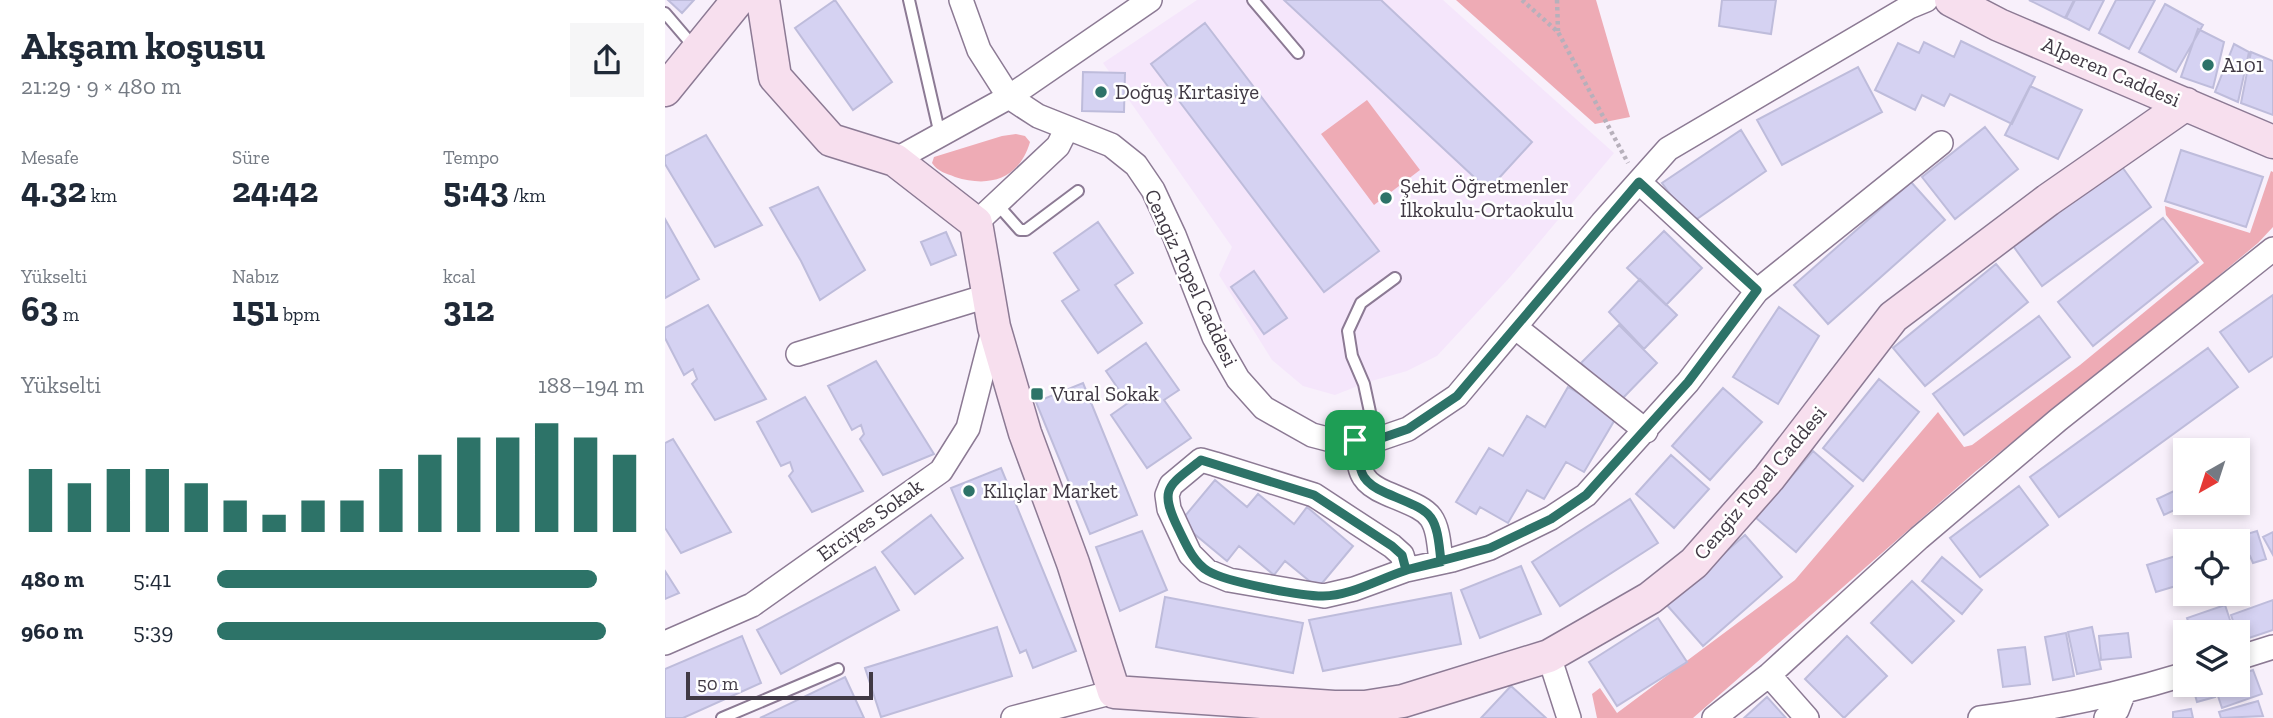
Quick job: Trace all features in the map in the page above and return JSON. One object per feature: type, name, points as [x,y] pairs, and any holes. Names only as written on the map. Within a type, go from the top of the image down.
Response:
[{"type":"street","points":[[665,90],[737,0]]},
{"type":"street","points":[[763,0],[775,77],[831,140],[895,160],[986,214]]},
{"type":"street","points":[[961,0],[979,50],[1009,97]]},
{"type":"street","points":[[895,160],[1009,97],[1150,0]]},
{"type":"street","name":"Cengiz Topel Caddesi","points":[[1009,97],[1038,116],[1111,145],[1136,165],[1153,190],[1174,235],[1214,337],[1238,379],[1265,408],[1312,435],[1335,441],[1366,440],[1408,429],[1457,396],[1668,149],[1909,7],[1926,0]]},
{"type":"street","name":"Alperen Caddesi","points":[[1951,0],[1999,25],[2273,142]]},
{"type":"street","name":"Cengiz Topel Caddesi","points":[[1114,692],[1365,707],[1403,701],[1549,656],[1650,598],[1694,562],[1769,478],[1893,317],[2048,200],[2186,104]]},
{"type":"street","points":[[1013,718],[1114,692],[1073,563],[1025,433],[987,296],[986,214],[1058,146],[1067,128]]},
{"type":"street","points":[[1406,570],[1402,555],[1392,546],[1314,495],[1201,460],[1171,485],[1167,495],[1169,509],[1190,554],[1207,571],[1229,580],[1324,596],[1354,589],[1406,570],[1490,548],[1551,519],[1586,495],[1688,382],[1757,290],[1941,143]]},
{"type":"street","points":[[1639,182],[1757,290]]},
{"type":"street","points":[[1714,718],[1769,675],[1919,538],[2058,420],[2273,249]]},
{"type":"street","points":[[798,354],[987,296]]},
{"type":"street","name":"Erciyes Sokak","points":[[665,643],[751,605],[923,481],[941,471],[968,428],[994,327]]},
{"type":"street","points":[[1515,327],[1646,431]]},
{"type":"street","points":[[1366,440],[1362,474],[1366,481],[1423,509],[1431,516],[1436,526],[1441,562]]},
{"type":"street","points":[[2250,654],[2273,647]]},
{"type":"street","points":[[1549,656],[1569,718]]},
{"type":"street","points":[[1769,675],[1807,718]]},
{"type":"street","points":[[1980,718],[2052,708],[2173,678]]},
{"type":"street","points":[[2106,718],[2117,710],[2124,692]]},
{"type":"lane","points":[[909,0],[940,135]]},
{"type":"lane","points":[[1253,0],[1298,53]]},
{"type":"lane","points":[[665,13],[697,51]]},
{"type":"lane","points":[[986,214],[1020,230],[1026,230],[1078,191]]},
{"type":"lane","points":[[1366,440],[1364,384],[1352,356],[1348,331],[1361,303],[1395,278]]},
{"type":"lane","points":[[722,718],[838,669]]},
{"type":"path","points":[[1522,0],[1558,32],[1639,182]]},
{"type":"path","points":[[1557,0],[1558,32]]},
{"type":"shaded area","name":"Şehit Öğretmenler İlkokulu-Ortaokulu","points":[[1197,0],[1443,0],[1614,153],[1511,276],[1437,356],[1407,371],[1335,395],[1303,386],[1272,360],[1219,275],[1232,247],[1103,63]]},
{"type":"shaded area","points":[[1456,0],[1596,0],[1630,117],[1595,124]]},
{"type":"shaded area","points":[[1367,100],[1420,170],[1374,205],[1321,134]]},
{"type":"shaded area","points":[[1016,134],[1025,136],[1030,142],[1025,155],[1011,172],[991,181],[955,177],[942,172],[932,163],[934,157]]},
{"type":"shaded area","points":[[2271,171],[2273,227],[2258,243],[2122,356],[1976,471],[1693,718],[1597,718],[1592,694],[1600,688],[1617,713],[1795,580],[1938,412],[1964,447],[1972,445],[2080,365],[2204,263],[2166,215],[2165,206],[2250,233]]},
{"type":"building","points":[[668,0],[694,0],[682,13]]},
{"type":"building","points":[[835,0],[892,82],[853,110],[795,28]]},
{"type":"building","points":[[1284,0],[1381,0],[1532,142],[1488,190]]},
{"type":"building","points":[[1722,0],[1776,0],[1771,34],[1719,26]]},
{"type":"building","points":[[2029,0],[2074,0],[2065,18]]},
{"type":"building","points":[[2075,0],[2104,0],[2089,30],[2066,18]]},
{"type":"building","points":[[2116,0],[2155,0],[2129,49],[2099,33]]},
{"type":"building","points":[[2165,4],[2203,25],[2176,72],[2139,52]]},
{"type":"building","points":[[1205,23],[1379,251],[1324,292],[1151,64]]},
{"type":"building","points":[[2198,29],[2224,42],[2213,88],[2181,77]]},
{"type":"building","points":[[1961,41],[2035,77],[2012,124],[1950,94],[1944,106],[1922,95],[1915,110],[1875,90],[1898,43],[1919,53],[1924,42],[1954,57]]},
{"type":"building","points":[[2234,44],[2249,52],[2238,102],[2215,92]]},
{"type":"building","points":[[2251,52],[2273,61],[2273,115],[2241,103]]},
{"type":"building","points":[[1858,67],[1882,112],[1782,165],[1757,120]]},
{"type":"building","points":[[1083,72],[1125,73],[1124,112],[1082,111]]},
{"type":"building","points":[[2030,86],[2082,110],[2058,159],[2005,135]]},
{"type":"building","points":[[1985,127],[2018,169],[1955,219],[1922,177]]},
{"type":"building","points":[[1741,130],[1766,171],[1691,223],[1662,183]]},
{"type":"building","points":[[706,135],[762,225],[715,247],[665,164],[665,156]]},
{"type":"building","points":[[2181,150],[2263,177],[2246,227],[2165,201]]},
{"type":"building","points":[[2120,164],[2151,207],[2042,286],[2011,243]]},
{"type":"building","points":[[1911,182],[1945,220],[1828,324],[1794,285]]},
{"type":"building","points":[[818,187],[865,270],[820,300],[770,208]]},
{"type":"building","points":[[2163,218],[2198,262],[2093,346],[2058,302]]},
{"type":"building","points":[[665,219],[699,279],[665,298]]},
{"type":"building","points":[[1098,222],[1133,273],[1115,285],[1142,323],[1098,353],[1062,301],[1079,290],[1054,253]]},
{"type":"building","points":[[1664,231],[1702,268],[1666,305],[1627,268]]},
{"type":"building","points":[[946,232],[956,255],[931,265],[921,242]]},
{"type":"building","points":[[1996,264],[2028,302],[1925,386],[1893,348]]},
{"type":"building","points":[[1254,271],[1287,318],[1264,334],[1231,287]]},
{"type":"building","points":[[1640,279],[1677,315],[1644,349],[1609,312]]},
{"type":"building","points":[[2273,295],[2273,356],[2249,372],[2220,332]]},
{"type":"building","points":[[708,305],[766,399],[715,420],[692,384],[697,379],[693,369],[684,375],[665,338],[665,328]]},
{"type":"building","points":[[1779,307],[1819,336],[1778,404],[1733,377]]},
{"type":"building","points":[[2039,316],[2070,357],[1964,435],[1933,394]]},
{"type":"building","points":[[1619,325],[1657,363],[1620,401],[1581,363]]},
{"type":"building","points":[[1146,343],[1179,390],[1164,400],[1191,438],[1147,468],[1111,415],[1128,403],[1106,371]]},
{"type":"building","points":[[2208,348],[2238,387],[2059,517],[2030,477]]},
{"type":"building","points":[[876,361],[934,454],[883,475],[860,439],[864,434],[861,425],[852,430],[828,386]]},
{"type":"building","points":[[1879,379],[1919,412],[1863,481],[1823,448]]},
{"type":"building","points":[[1083,383],[1137,515],[1090,534],[1036,402]]},
{"type":"building","points":[[1568,387],[1617,416],[1584,472],[1566,462],[1544,499],[1527,490],[1508,523],[1480,507],[1476,514],[1456,502],[1489,448],[1503,456],[1527,416],[1545,427]]},
{"type":"building","points":[[1723,388],[1762,422],[1710,480],[1672,446]]},
{"type":"building","points":[[805,397],[863,491],[812,512],[789,476],[793,471],[790,462],[781,466],[757,422]]},
{"type":"building","points":[[673,439],[731,532],[681,553],[665,528],[665,443]]},
{"type":"building","points":[[1813,451],[1853,486],[1796,552],[1756,518]]},
{"type":"building","points":[[1671,455],[1709,489],[1674,528],[1636,494]]},
{"type":"building","points":[[1001,468],[1076,651],[1033,668],[1026,650],[1020,653],[951,488]]},
{"type":"building","points":[[1215,480],[1247,507],[1258,494],[1294,524],[1307,507],[1353,546],[1318,588],[1285,561],[1274,575],[1239,546],[1227,561],[1180,522]]},
{"type":"building","points":[[2019,486],[2048,525],[1980,577],[1950,538]]},
{"type":"building","points":[[2173,491],[2173,511],[2164,515],[2157,499]]},
{"type":"building","points":[[1630,499],[1658,543],[1560,606],[1532,562]]},
{"type":"building","points":[[931,515],[963,558],[915,594],[882,552]]},
{"type":"building","points":[[1142,531],[1167,590],[1120,611],[1096,547]]},
{"type":"building","points":[[2257,531],[2266,559],[2253,563],[2250,556],[2250,533]]},
{"type":"building","points":[[2273,532],[2273,555],[2263,537]]},
{"type":"building","points":[[1745,535],[1782,577],[1703,646],[1666,604]]},
{"type":"building","points":[[1942,557],[1982,590],[1962,614],[1922,581]]},
{"type":"building","points":[[2173,557],[2173,587],[2156,592],[2147,565]]},
{"type":"building","points":[[1521,566],[1541,614],[1480,638],[1461,590]]},
{"type":"building","points":[[875,567],[899,610],[781,674],[757,630]]},
{"type":"building","points":[[665,571],[679,593],[665,599]]},
{"type":"building","points":[[1912,581],[1954,621],[1912,663],[1871,623]]},
{"type":"building","points":[[1451,593],[1461,644],[1323,671],[1309,620]]},
{"type":"building","points":[[1165,597],[1303,623],[1293,673],[1156,647]]},
{"type":"building","points":[[2273,600],[2273,630],[2250,638],[2250,620],[2233,620],[2231,615]]},
{"type":"building","points":[[2225,606],[2230,620],[2188,620],[2187,618]]},
{"type":"building","points":[[1658,618],[1687,662],[1617,706],[1589,662]]},
{"type":"building","points":[[997,627],[1012,676],[881,717],[865,668]]},
{"type":"building","points":[[2092,627],[2101,669],[2077,674],[2068,632]]},
{"type":"building","points":[[2066,633],[2074,676],[2053,680],[2045,637]]},
{"type":"building","points":[[2128,633],[2131,657],[2101,660],[2099,636]]},
{"type":"building","points":[[742,636],[761,683],[683,718],[665,718],[665,669]]},
{"type":"building","points":[[1847,636],[1887,676],[1844,718],[1805,679]]},
{"type":"building","points":[[2025,647],[2030,684],[2003,687],[1998,650]]},
{"type":"building","points":[[2253,670],[2262,694],[2222,708],[2218,697],[2250,697],[2250,671]]},
{"type":"building","points":[[845,677],[864,718],[760,718]]},
{"type":"building","points":[[1511,686],[1546,718],[1481,718]]},
{"type":"building","points":[[1767,697],[1786,718],[1744,718]]},
{"type":"building","points":[[2196,697],[2215,697],[2197,702]]},
{"type":"building","points":[[2258,701],[2263,716],[2221,718],[2219,712]]},
{"type":"building","points":[[2191,709],[2193,718],[2173,718],[2173,712]]},
{"type":"place","name":"A101","points":[[2208,65]]},
{"type":"place","name":"Doğuş Kırtasiye","points":[[1101,92]]},
{"type":"place","name":"Şehit Öğretmenler İlkokulu-Ortaokulu","points":[[1386,198]]},
{"type":"place","name":"Vural Sokak","points":[[1037,394]]},
{"type":"place","name":"Kılıçlar Market","points":[[969,491]]},
{"type":"route","points":[[1355,440],[1366,481],[1423,509],[1431,516],[1436,526],[1441,562],[1324,596],[1229,580],[1207,571],[1190,554],[1169,509],[1167,495],[1171,485],[1201,460],[1314,495],[1392,546],[1402,555],[1406,570],[1441,562],[1452,560],[1490,548],[1551,519],[1586,495],[1688,382],[1757,290],[1639,182],[1457,396],[1408,429],[1376,440],[1355,440]]}]
